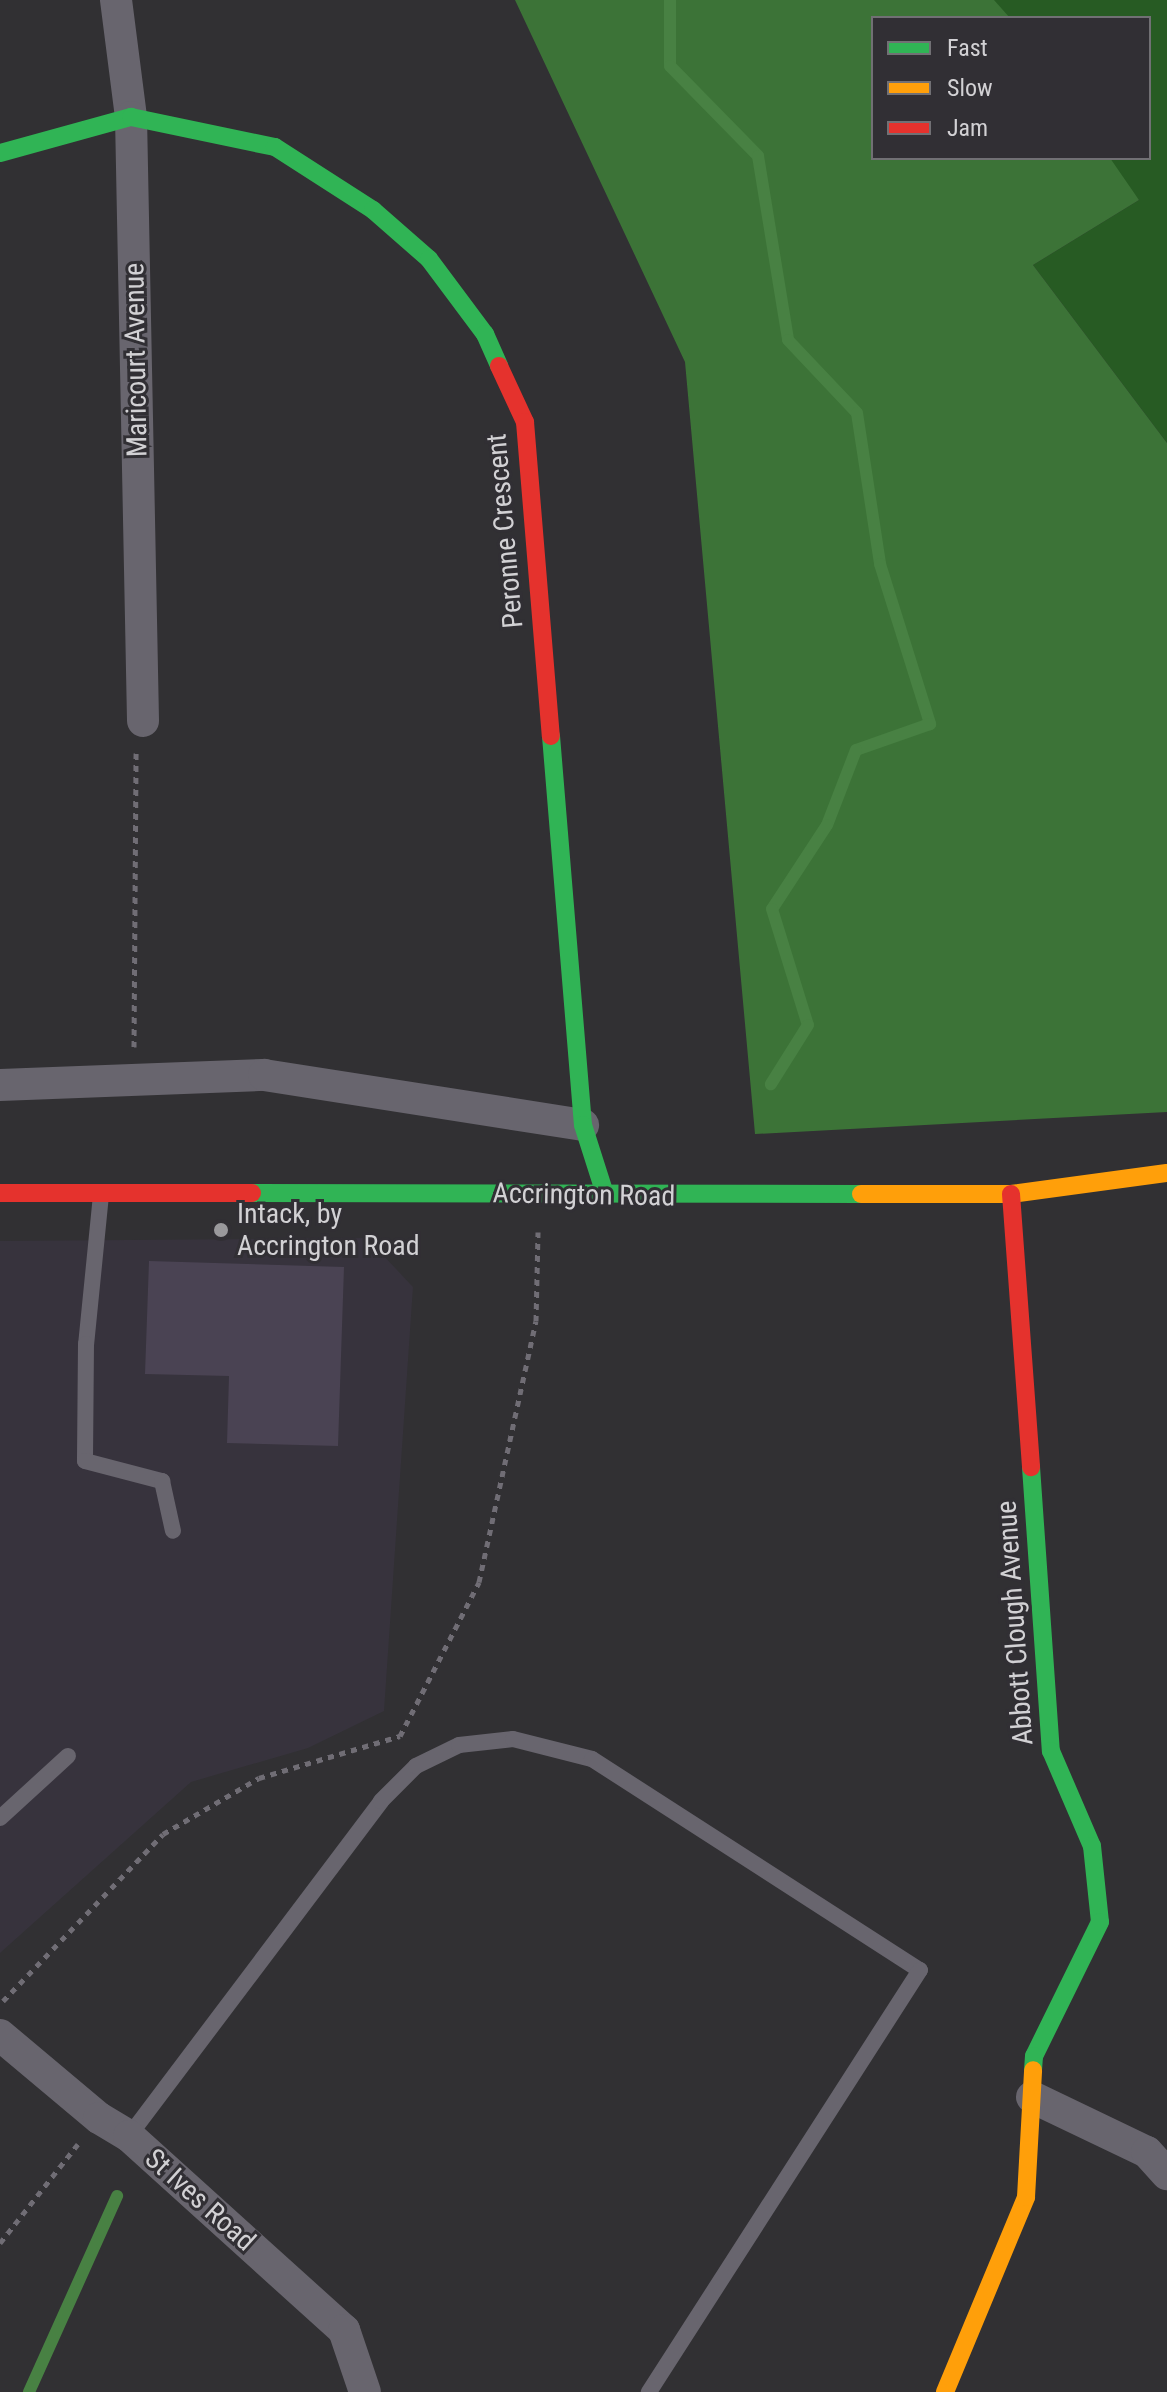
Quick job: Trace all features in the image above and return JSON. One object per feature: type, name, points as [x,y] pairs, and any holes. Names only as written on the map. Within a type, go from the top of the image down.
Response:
[{"type":"street","name":"Maricourt Avenue","points":[[116,0],[131,117],[143,721]]},
{"type":"street","name":"Peronne Crescent","points":[[0,153],[131,117],[275,147],[373,210],[429,259],[485,334],[525,422],[583,1125],[606,1197]]},
{"type":"street","points":[[0,1085],[264,1075],[583,1125]]},
{"type":"street","name":"Accrington Road","points":[[0,1193],[539,1194],[606,1197],[1011,1194],[1167,1173]]},
{"type":"street","name":"Abbott Clough Avenue","points":[[945,2392],[1026,2197],[1034,2056],[1100,1922],[1092,1846],[1051,1751],[1011,1194]]},
{"type":"street","name":"St Ives Road","points":[[0,2035],[99,2118],[129,2136],[344,2330],[365,2392]]},
{"type":"street","points":[[1032,2097],[1147,2152],[1167,2174]]},
{"type":"lane","points":[[101,1195],[86,1344],[85,1461],[162,1481],[173,1531]]},
{"type":"lane","points":[[129,2136],[381,1801],[416,1766],[459,1745],[513,1739],[592,1759],[920,1970],[649,2392]]},
{"type":"lane","points":[[0,1818],[68,1756]]},
{"type":"path","points":[[134,1080],[136,730],[143,721]]},
{"type":"path","points":[[0,2004],[163,1834],[259,1778],[400,1736],[479,1582],[536,1321],[539,1194]]},
{"type":"path","points":[[0,2243],[99,2118]]},
{"type":"shaded area","points":[[367,1238],[413,1287],[384,1711],[308,1748],[191,1782],[0,1953],[0,1241]]},
{"type":"green space","points":[[515,0],[994,0],[1008,16],[871,16],[871,160],[1111,160],[1139,200],[1033,265],[1167,443],[1167,1112],[755,1134],[685,362]]},
{"type":"green space","points":[[968,0],[1167,0],[1167,443],[1033,265],[1139,200],[1105,160],[1151,160],[1151,16],[982,16]]},
{"type":"building","points":[[149,1261],[344,1267],[338,1446],[227,1443],[229,1376],[145,1374]]},
{"type":"waterway","points":[[670,0],[670,66],[758,156],[788,340],[857,413],[880,564],[930,724],[856,750],[827,825],[772,909],[808,1025],[771,1084]]},
{"type":"waterway","points":[[29,2392],[117,2196]]},
{"type":"traffic: fast","points":[[0,153],[131,117],[275,147],[373,210],[429,259],[485,334],[499,366]]},
{"type":"traffic: fast","points":[[551,736],[583,1125],[606,1197]]},
{"type":"traffic: fast","points":[[252,1193],[861,1194]]},
{"type":"traffic: fast","points":[[1031,1467],[1051,1751],[1092,1846],[1100,1922],[1034,2056],[1033,2070]]},
{"type":"traffic: slow","points":[[861,1194],[1011,1194],[1167,1173]]},
{"type":"traffic: slow","points":[[945,2392],[1026,2197],[1033,2070]]},
{"type":"traffic: jam","points":[[499,366],[525,422],[551,736]]},
{"type":"traffic: jam","points":[[0,1193],[252,1193]]},
{"type":"traffic: jam","points":[[1011,1194],[1031,1467]]},
{"type":"place","name":"Intack, by Accrington Road","points":[[221,1230]]}]
